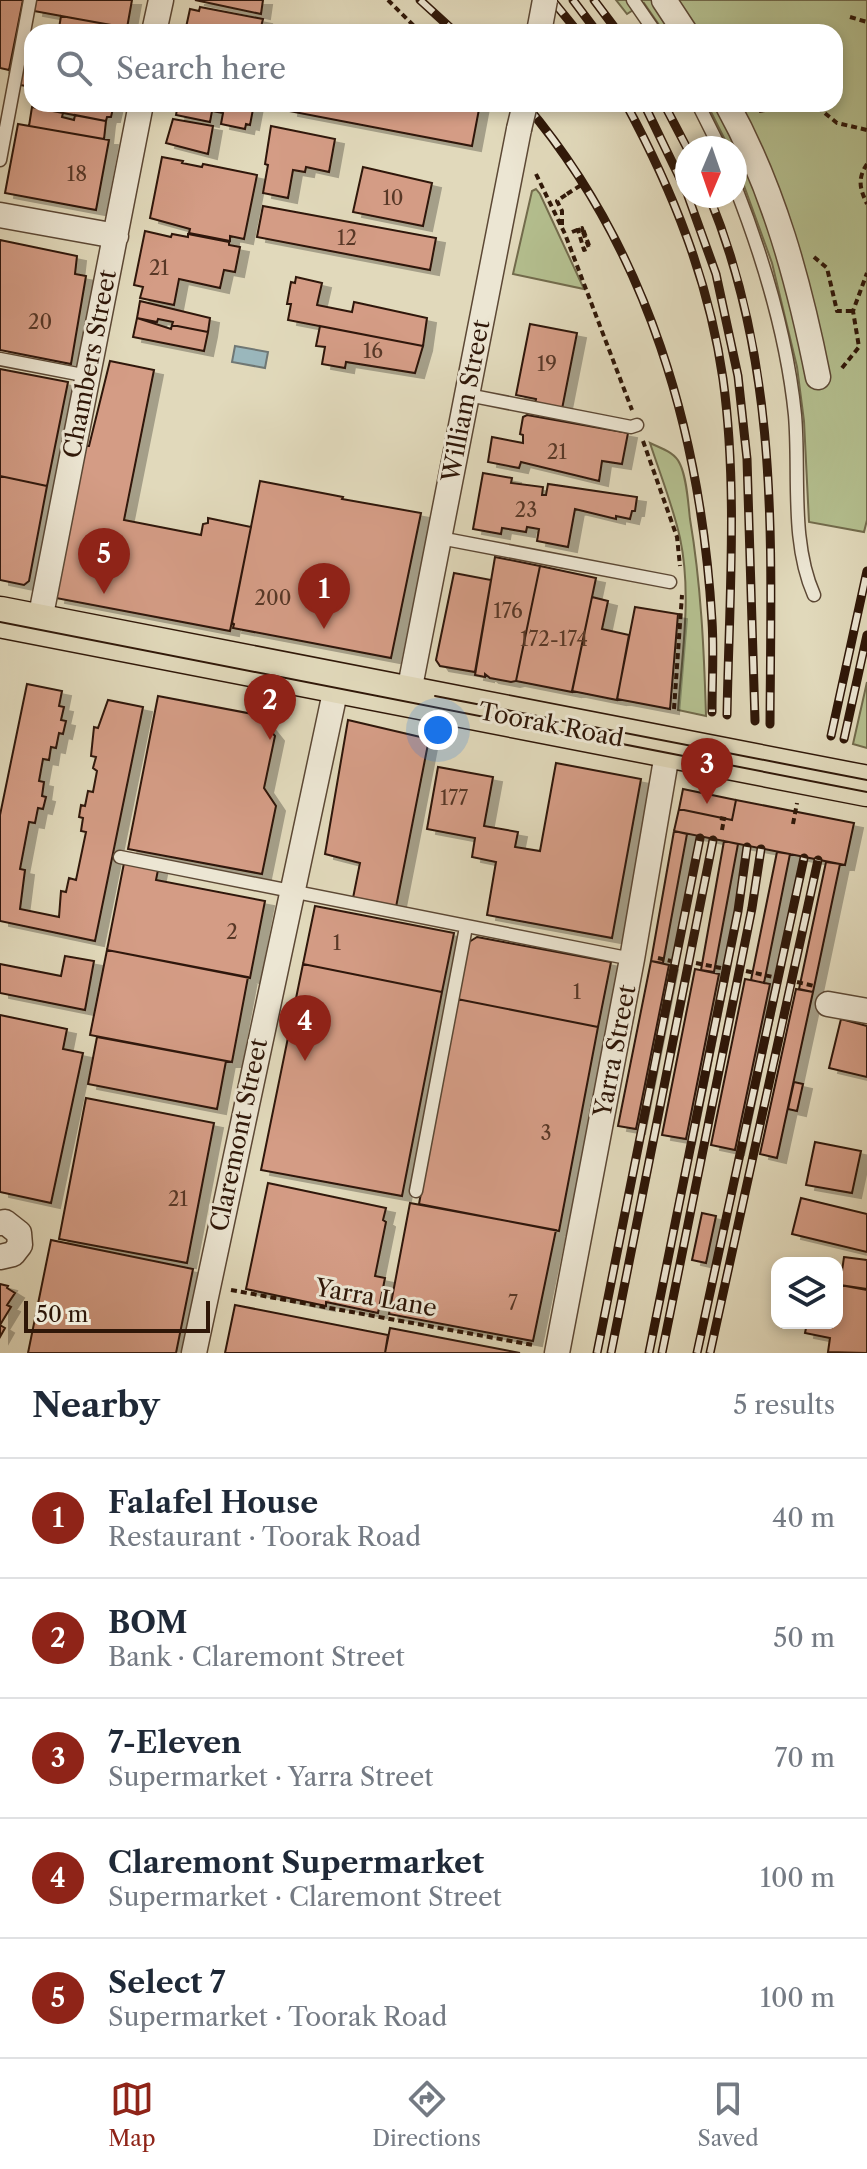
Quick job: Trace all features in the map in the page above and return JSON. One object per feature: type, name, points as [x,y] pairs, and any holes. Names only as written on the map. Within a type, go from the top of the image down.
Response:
[{"type":"main road","name":"Toorak Road","points":[[0,617],[867,786]]},
{"type":"street","points":[[156,24],[161,0]]},
{"type":"street","points":[[540,24],[545,0]]},
{"type":"street","points":[[664,0],[680,24]]},
{"type":"street","name":"Chambers Street","points":[[39,625],[139,112]]},
{"type":"street","name":"William Street","points":[[408,697],[523,112]]},
{"type":"street","points":[[731,112],[772,205],[790,257],[818,377]]},
{"type":"street","points":[[0,215],[116,236]]},
{"type":"street","name":"Claremont Street","points":[[194,1353],[337,683]]},
{"type":"street","name":"Yarra Street","points":[[548,1349],[642,958],[668,748]]},
{"type":"street","points":[[823,995],[867,1011]]},
{"type":"street","points":[[0,1223],[5,1222],[19,1233],[20,1245],[13,1254],[0,1257]]},
{"type":"lane","points":[[26,24],[30,0]]},
{"type":"lane","points":[[633,0],[650,24]]},
{"type":"lane","points":[[0,160],[24,32]]},
{"type":"lane","points":[[702,112],[714,136]]},
{"type":"lane","points":[[743,208],[765,267],[788,365],[798,460],[800,540],[804,572],[814,595]]},
{"type":"lane","points":[[0,359],[88,376]]},
{"type":"lane","points":[[468,395],[631,427],[637,425]]},
{"type":"lane","points":[[440,538],[670,582]]},
{"type":"lane","points":[[120,857],[466,927],[642,958]]},
{"type":"lane","points":[[416,1191],[466,927]]},
{"type":"path","points":[[388,0],[412,24]]},
{"type":"path","points":[[850,17],[867,22]]},
{"type":"path","points":[[824,112],[837,123],[867,130]]},
{"type":"path","points":[[867,164],[861,174],[860,186],[867,204]]},
{"type":"path","points":[[562,226],[562,211],[557,201],[586,182]]},
{"type":"path","points":[[565,234],[582,228],[583,232],[589,248],[584,250],[578,230],[583,229],[590,248]]},
{"type":"path","points":[[790,257],[806,252],[824,265],[837,311],[853,311]]},
{"type":"path","points":[[818,377],[839,370],[858,351],[853,311],[867,273]]},
{"type":"path","points":[[674,701],[674,709]]},
{"type":"path","points":[[793,824],[797,808]]},
{"type":"path","points":[[722,830],[724,819]]},
{"type":"path","points":[[642,958],[671,961]]},
{"type":"path","points":[[696,963],[721,968]]},
{"type":"path","points":[[746,971],[773,977]]},
{"type":"path","points":[[797,982],[823,995]]},
{"type":"path","name":"Yarra Lane","points":[[206,1286],[548,1349]]},
{"type":"green space","points":[[616,0],[867,0],[867,520],[864,532],[809,522],[804,421],[797,367],[772,263],[747,194],[747,136],[723,136],[711,112],[843,112],[843,24],[658,24],[644,3],[627,14]]},
{"type":"green space","points":[[536,189],[584,289],[513,274],[532,191]]},
{"type":"green space","points":[[650,443],[675,456],[686,484],[699,592],[706,716],[678,710],[685,624],[684,559],[674,514]]},
{"type":"green space","points":[[867,682],[867,748],[853,744]]},
{"type":"water","points":[[235,346],[268,352],[265,368],[232,362]]},
{"type":"building","points":[[0,0],[23,0],[9,70],[0,68]]},
{"type":"building","points":[[36,0],[132,0],[128,24],[105,24],[34,11]]},
{"type":"building","points":[[195,0],[263,0],[261,14]]},
{"type":"building","points":[[200,7],[263,19],[262,24],[187,24],[190,9],[199,11]]},
{"type":"building","points":[[61,16],[105,24],[60,24]]},
{"type":"building","points":[[24,64],[24,86],[20,85]]},
{"type":"building","points":[[31,112],[58,112],[63,113],[62,117],[74,120],[75,115],[106,121],[104,139],[29,126]]},
{"type":"building","points":[[58,112],[112,112],[106,121]]},
{"type":"building","points":[[177,112],[212,112],[210,122],[176,115]]},
{"type":"building","points":[[218,112],[252,112],[250,125],[246,124],[245,129],[221,124],[223,113]]},
{"type":"building","points":[[294,112],[478,112],[472,146]]},
{"type":"building","points":[[173,119],[213,126],[208,154],[166,143]]},
{"type":"building","points":[[18,124],[109,140],[96,210],[5,193]]},
{"type":"building","points":[[271,126],[335,139],[329,172],[306,167],[305,172],[293,170],[288,198],[263,193]]},
{"type":"building","points":[[162,157],[257,175],[244,239],[230,236],[230,241],[189,233],[190,229],[150,218]]},
{"type":"building","points":[[363,167],[432,183],[423,226],[353,212]]},
{"type":"building","points":[[263,206],[436,238],[430,270],[257,237]]},
{"type":"building","points":[[145,231],[171,237],[172,234],[188,237],[188,234],[240,247],[235,272],[224,270],[220,288],[179,279],[174,305],[140,298],[143,287],[134,285]]},
{"type":"building","points":[[0,240],[77,256],[75,274],[86,276],[71,364],[0,350]]},
{"type":"building","points":[[296,277],[322,283],[317,305],[352,312],[354,302],[427,318],[423,346],[288,320],[291,282],[295,283]]},
{"type":"building","points":[[140,301],[210,318],[208,332],[158,319],[157,322],[137,318]]},
{"type":"building","points":[[137,318],[171,329],[172,325],[208,332],[204,351],[133,337]]},
{"type":"building","points":[[530,324],[577,333],[562,409],[535,404],[536,399],[516,395]]},
{"type":"building","points":[[320,326],[423,346],[415,373],[346,362],[345,368],[322,364],[325,347],[316,346]]},
{"type":"building","points":[[110,361],[154,370],[124,520],[201,535],[208,518],[251,527],[230,631],[56,598],[86,446],[89,446]]},
{"type":"building","points":[[0,369],[68,382],[47,486],[0,476]]},
{"type":"building","points":[[527,415],[628,433],[622,464],[602,461],[599,481],[521,462],[519,468],[488,462],[492,437],[523,443],[523,435],[520,434],[523,417]]},
{"type":"building","points":[[483,473],[512,478],[511,483],[543,487],[542,495],[546,495],[548,484],[637,497],[635,511],[632,511],[630,519],[616,516],[616,519],[575,509],[568,547],[537,541],[539,529],[527,527],[526,532],[502,528],[501,534],[473,529]]},
{"type":"building","points":[[0,476],[47,486],[29,581],[24,585],[0,580]]},
{"type":"building","points":[[260,481],[421,513],[391,658],[233,628]]},
{"type":"building","points":[[495,557],[540,566],[516,681],[511,682],[485,674],[485,677],[475,675]]},
{"type":"building","points":[[540,566],[596,578],[572,692],[516,681]]},
{"type":"building","points":[[454,573],[491,580],[475,672],[440,666],[436,660]]},
{"type":"building","points":[[592,597],[608,601],[602,629],[629,635],[617,700],[572,691]]},
{"type":"building","points":[[635,607],[678,614],[670,709],[617,699]]},
{"type":"building","points":[[27,684],[62,691],[59,706],[64,707],[61,720],[66,721],[56,748],[51,747],[49,760],[43,759],[39,781],[44,782],[42,796],[46,797],[43,809],[38,808],[35,823],[29,822],[20,869],[25,870],[20,909],[59,917],[61,891],[66,892],[69,878],[76,880],[86,832],[81,831],[83,818],[79,817],[88,791],[93,792],[97,771],[93,768],[96,757],[91,756],[94,727],[98,728],[108,700],[143,707],[95,941],[0,921],[0,815]]},
{"type":"building","points":[[158,696],[258,715],[275,736],[264,788],[276,806],[262,874],[128,849]]},
{"type":"building","points":[[348,720],[429,739],[396,907],[353,898],[360,863],[325,854]]},
{"type":"building","points":[[556,763],[641,779],[612,938],[487,915],[496,862],[472,857],[475,838],[427,829],[438,767],[493,777],[484,826],[518,832],[515,847],[540,851]]},
{"type":"building","points":[[683,789],[736,800],[732,820],[679,809]]},
{"type":"building","points":[[736,800],[854,823],[845,865],[674,831],[679,809],[732,820]]},
{"type":"building","points":[[674,831],[687,834],[663,963],[651,961]]},
{"type":"building","points":[[724,841],[738,844],[714,972],[701,970]]},
{"type":"building","points":[[777,852],[790,854],[764,983],[751,980]]},
{"type":"building","points":[[125,858],[159,865],[156,880],[265,901],[250,978],[107,950]]},
{"type":"building","points":[[826,862],[840,864],[813,992],[799,989]]},
{"type":"building","points":[[315,906],[454,933],[442,992],[303,964]]},
{"type":"building","points":[[477,937],[611,962],[598,1027],[457,999],[469,942]]},
{"type":"building","points":[[107,950],[248,977],[232,1062],[90,1035]]},
{"type":"building","points":[[65,956],[94,961],[85,1010],[0,993],[0,964],[61,976]]},
{"type":"building","points":[[651,961],[669,965],[636,1129],[618,1126]]},
{"type":"building","points":[[303,964],[442,992],[402,1196],[261,1170]]},
{"type":"building","points":[[695,969],[719,974],[686,1139],[662,1135]]},
{"type":"building","points":[[745,979],[770,984],[735,1150],[711,1145]]},
{"type":"building","points":[[796,989],[813,992],[777,1158],[760,1154]]},
{"type":"building","points":[[457,999],[598,1027],[559,1231],[419,1204]]},
{"type":"building","points":[[0,1015],[67,1029],[63,1049],[83,1053],[51,1203],[0,1192]]},
{"type":"building","points":[[841,1019],[867,1026],[867,1077],[829,1068]]},
{"type":"building","points":[[97,1037],[226,1061],[217,1109],[88,1084]]},
{"type":"building","points":[[794,1082],[803,1084],[797,1111],[788,1109]]},
{"type":"building","points":[[86,1098],[214,1123],[187,1263],[59,1239]]},
{"type":"building","points":[[815,1142],[861,1151],[852,1193],[806,1185]]},
{"type":"building","points":[[268,1183],[386,1208],[375,1276],[385,1278],[378,1313],[326,1302],[326,1306],[246,1289]]},
{"type":"building","points":[[801,1198],[867,1214],[867,1252],[792,1234]]},
{"type":"building","points":[[410,1203],[556,1230],[533,1341],[389,1314]]},
{"type":"building","points":[[702,1213],[716,1216],[706,1263],[692,1260]]},
{"type":"building","points":[[51,1240],[193,1269],[176,1353],[28,1353]]},
{"type":"building","points":[[844,1257],[867,1260],[867,1289],[843,1285]]},
{"type":"building","points":[[0,1284],[8,1286],[15,1293],[0,1325]]},
{"type":"building","points":[[843,1286],[867,1290],[867,1353],[828,1352],[830,1338],[805,1333],[806,1329],[843,1329]]},
{"type":"building","points":[[235,1305],[388,1335],[385,1353],[225,1353]]},
{"type":"building","points":[[390,1328],[520,1353],[385,1353]]},
{"type":"tram line","points":[[0,622],[867,792]]},
{"type":"tram line","points":[[435,696],[867,780]]},
{"type":"railway","points":[[420,0],[446,24]]},
{"type":"railway","points":[[552,0],[572,24]]},
{"type":"railway","points":[[573,0],[591,24]]},
{"type":"railway","points":[[594,0],[612,24]]},
{"type":"railway","points":[[531,112],[568,160],[605,220],[635,282],[660,347],[680,413],[706,551],[713,632],[712,712]]},
{"type":"railway","points":[[630,112],[687,237],[709,307],[723,379],[731,504],[727,715]]},
{"type":"railway","points":[[648,112],[675,168]]},
{"type":"railway","points":[[668,112],[681,136]]},
{"type":"railway","points":[[692,208],[716,274],[738,376],[747,459],[755,721]]},
{"type":"railway","points":[[713,208],[732,261],[749,326],[760,391],[770,522],[770,724]]},
{"type":"railway","points":[[831,736],[867,571]]},
{"type":"railway","points":[[844,739],[867,635]]},
{"type":"railway","points":[[597,1353],[700,838]]},
{"type":"railway","points":[[611,1353],[713,840]]},
{"type":"railway","points":[[649,1353],[738,911],[747,847]]},
{"type":"railway","points":[[662,1353],[752,908],[761,849]]},
{"type":"railway","points":[[697,1353],[804,858]]},
{"type":"railway","points":[[710,1353],[818,860]]},
{"type":"place","name":"Select 7","points":[[104,594]]},
{"type":"place","name":"Falafel House","points":[[324,629]]},
{"type":"place","name":"BOM","points":[[270,740]]},
{"type":"place","name":"7-Eleven","points":[[707,804]]},
{"type":"place","name":"Claremont Supermarket","points":[[305,1061]]}]
